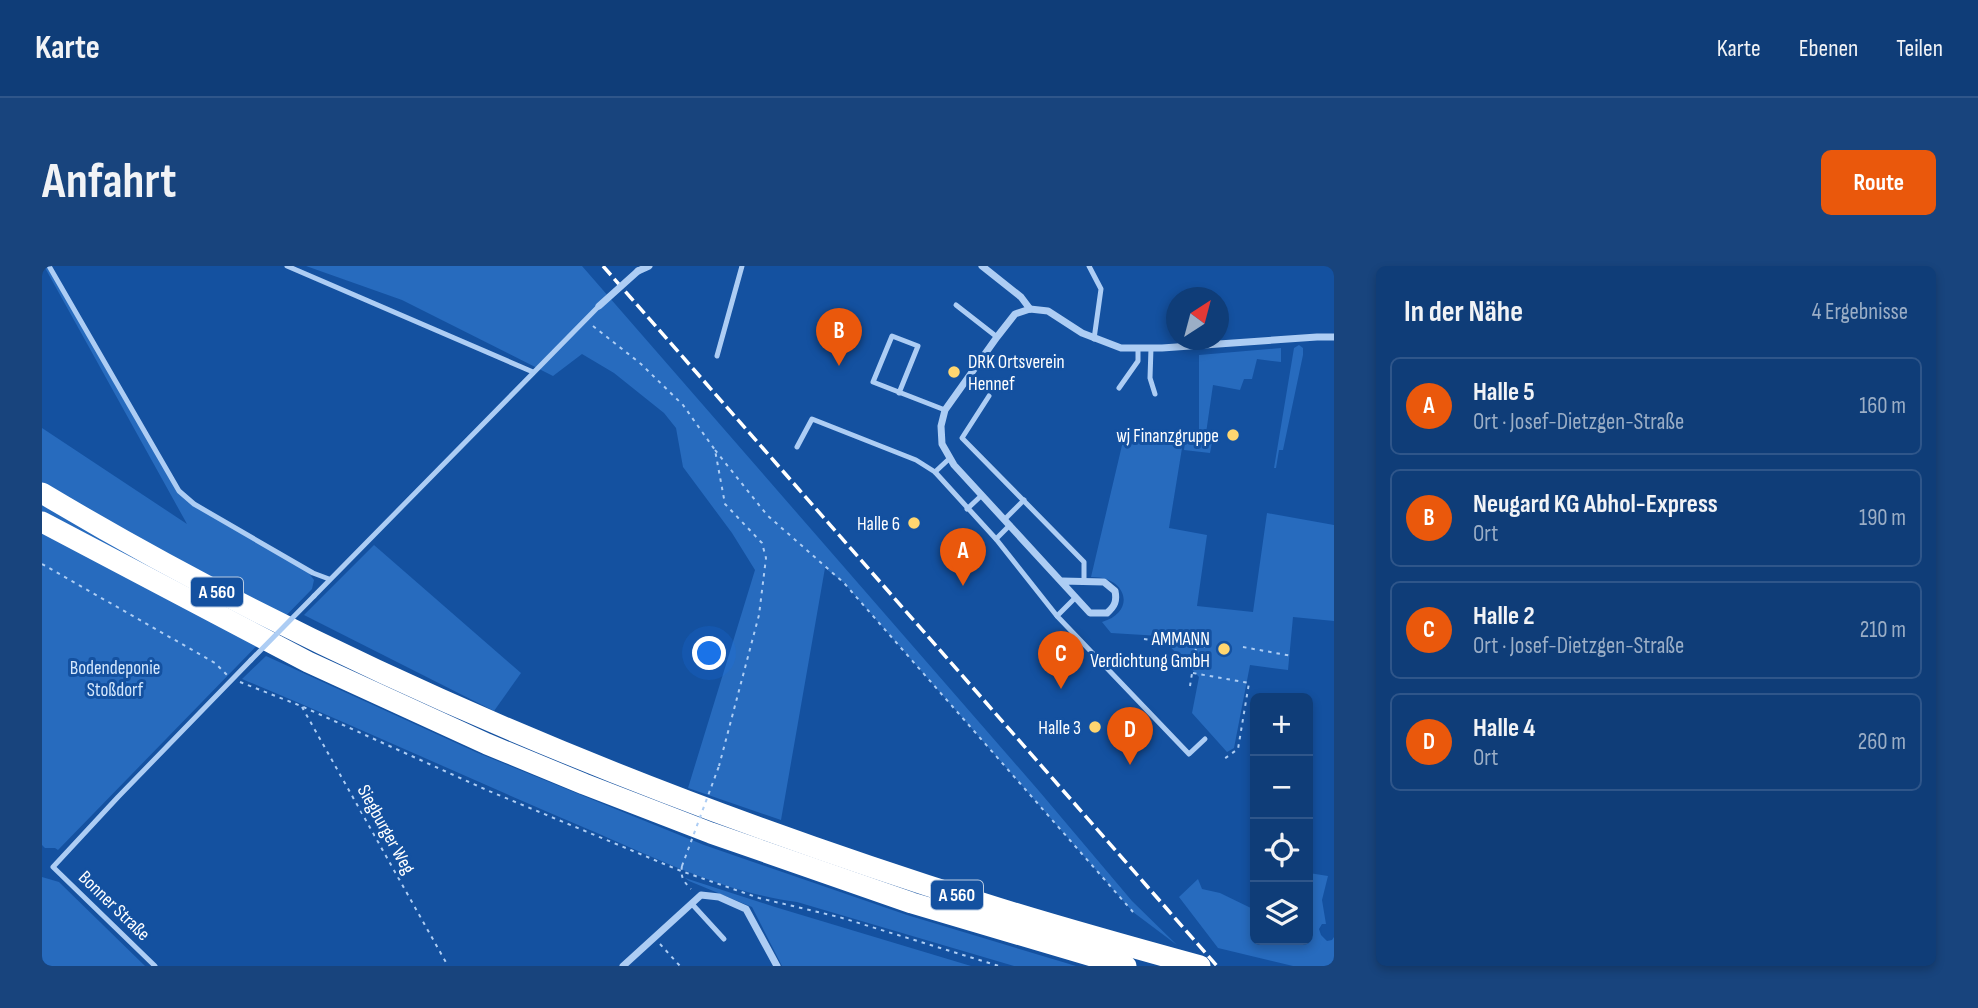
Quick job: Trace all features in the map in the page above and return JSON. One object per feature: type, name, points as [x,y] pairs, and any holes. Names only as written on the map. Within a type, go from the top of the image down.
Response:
[{"type":"highway","points":[[42,487],[72,510]]},
{"type":"highway","name":"A 560","points":[[42,493],[232,600],[467,711],[587,761],[817,848],[981,903],[1200,966]]},
{"type":"highway","name":"A 560","points":[[42,517],[101,553],[308,662],[487,744],[711,832],[912,903],[1126,966]]},
{"type":"highway","points":[[42,523],[101,553]]},
{"type":"street","points":[[600,306],[638,271],[649,266]]},
{"type":"street","points":[[982,266],[1021,297],[1030,309]]},
{"type":"street","points":[[1062,581],[1104,582],[1115,591],[1115,605],[1107,613],[1090,613],[954,465],[942,444],[941,426],[945,410],[1015,314],[1030,309],[1048,311],[1094,339],[1121,348],[1334,337]]},
{"type":"street","points":[[623,966],[701,895],[719,897],[746,909],[777,966]]},
{"type":"lane","points":[[49,266],[179,491],[194,504],[329,579]]},
{"type":"lane","points":[[287,266],[533,372]]},
{"type":"lane","points":[[718,356],[742,266]]},
{"type":"lane","points":[[1088,266],[1101,289],[1094,339]]},
{"type":"lane","points":[[956,305],[997,337]]},
{"type":"lane","points":[[231,679],[584,319],[600,306]]},
{"type":"lane","points":[[899,393],[918,346],[892,336],[873,382],[899,393],[945,410]]},
{"type":"lane","points":[[1119,388],[1138,361],[1138,348]]},
{"type":"lane","points":[[1151,348],[1150,378],[1155,394]]},
{"type":"lane","points":[[989,396],[962,438],[1084,562],[1084,582]]},
{"type":"lane","points":[[797,447],[812,419],[916,460],[934,472],[996,539],[1057,616],[1189,754],[1205,740]]},
{"type":"lane","points":[[934,472],[950,458]]},
{"type":"lane","points":[[967,509],[982,495]]},
{"type":"lane","points":[[996,539],[1024,500]]},
{"type":"lane","points":[[1057,616],[1076,597]]},
{"type":"lane","name":"Bonner Straße","points":[[155,966],[52,867],[231,679]]},
{"type":"lane","points":[[692,904],[724,939]]},
{"type":"path","points":[[584,319],[641,364],[683,405],[766,515],[844,583],[1133,912]]},
{"type":"path","points":[[701,895],[682,881],[681,871],[719,766],[759,615],[766,558],[762,543],[725,504],[715,450]]},
{"type":"path","points":[[42,564],[215,663],[231,679],[301,706],[489,791],[681,871],[759,898],[839,917],[999,966]]},
{"type":"path","points":[[1144,639],[1205,647]]},
{"type":"path","points":[[1190,686],[1196,646]]},
{"type":"path","points":[[1243,647],[1293,656]]},
{"type":"path","points":[[1192,673],[1249,683],[1238,749],[1224,759]]},
{"type":"path","name":"Siegburger Weg","points":[[301,706],[448,966]]},
{"type":"path","points":[[654,937],[680,966]]},
{"type":"green space","name":"Bodendeponie Stoßdorf","points":[[44,266],[50,266],[180,490],[195,503],[308,572],[314,580],[312,589],[58,850],[42,845],[42,428],[187,524]]},
{"type":"green space","points":[[306,266],[582,266],[1132,901],[1177,945],[1133,912],[844,583],[825,568],[781,820],[688,788],[755,570],[732,533],[683,467],[676,428],[664,413],[614,373],[582,354],[553,376],[402,300]]},
{"type":"green space","points":[[1299,345],[1303,348],[1303,355],[1283,450],[1279,450],[1274,468],[1294,348]]},
{"type":"green space","points":[[1281,348],[1281,362],[1257,359],[1252,379],[1244,379],[1240,390],[1213,385],[1205,440],[1212,442],[1210,453],[1184,450],[1185,441],[1199,439],[1199,355]]},
{"type":"green space","points":[[1123,441],[1183,442],[1169,528],[1207,535],[1197,606],[1253,612],[1267,513],[1334,525],[1334,621],[1293,617],[1288,670],[1250,665],[1234,748],[1227,752],[1192,713],[1199,677],[1160,636],[1111,633],[1102,622],[1120,611],[1123,603],[1120,588],[1113,582],[1091,577]]},
{"type":"green space","points":[[374,545],[521,673],[494,711],[304,615]]},
{"type":"green space","points":[[266,656],[478,753],[704,845],[907,915],[1076,966],[1014,966],[695,875],[242,679]]},
{"type":"green space","points":[[1313,874],[1328,876],[1322,900],[1326,924],[1322,924],[1319,929],[1327,941],[1334,937],[1334,966],[1293,966],[1218,948],[1179,897],[1198,879],[1202,889],[1220,893],[1250,908],[1250,945],[1313,945]]},
{"type":"green space","points":[[42,877],[59,882],[145,966],[42,966]]},
{"type":"green space","points":[[685,878],[971,966],[782,966],[752,907]]},
{"type":"railway","points":[[603,266],[1217,966]]},
{"type":"place","name":"Neugard KG Abhol-Express","points":[[839,366]]},
{"type":"place","name":"DRK Ortsverein Hennef","points":[[954,372]]},
{"type":"place","name":"wj Finanzgruppe","points":[[1233,435]]},
{"type":"place","name":"Halle 6","points":[[914,523]]},
{"type":"place","name":"Halle 5","points":[[963,586]]},
{"type":"place","name":"AMMANN Verdichtung GmbH","points":[[1224,649]]},
{"type":"place","name":"Halle 2","points":[[1061,689]]},
{"type":"place","name":"Halle 3","points":[[1095,727]]},
{"type":"place","name":"Halle 4","points":[[1130,765]]}]
